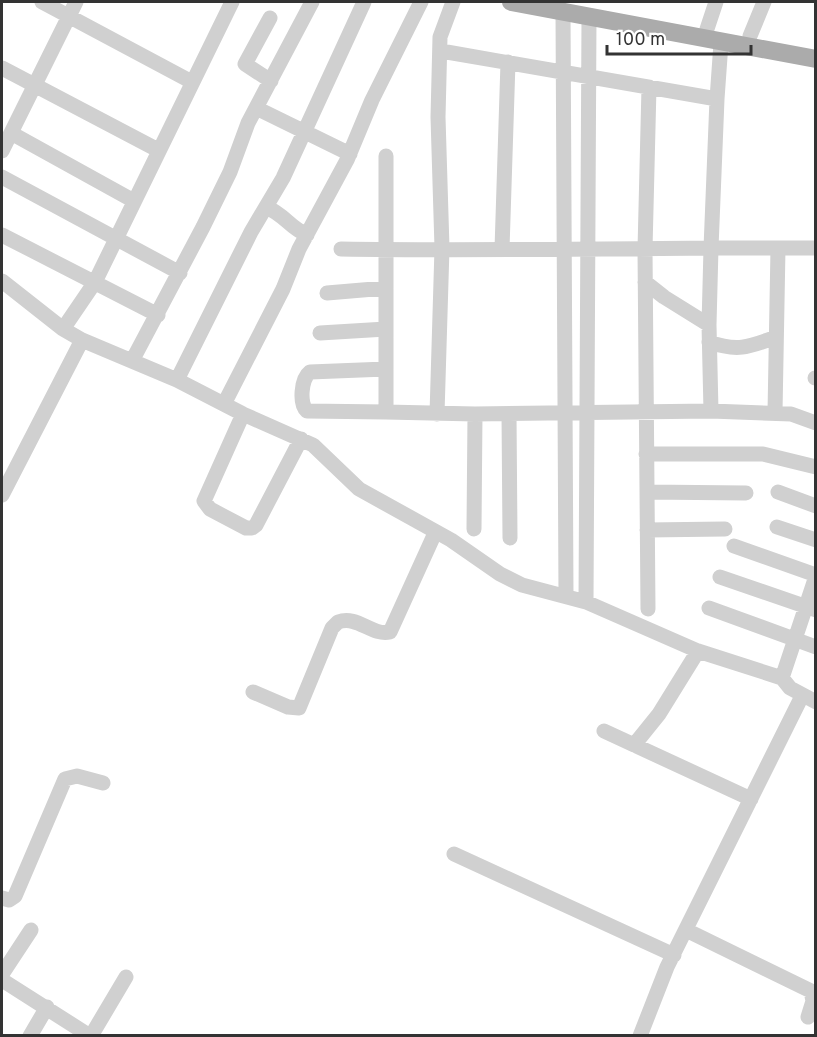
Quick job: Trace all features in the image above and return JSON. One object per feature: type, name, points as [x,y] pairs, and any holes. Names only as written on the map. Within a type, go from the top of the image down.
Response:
[{"type":"main road","points":[[511,2],[707,28],[816,48]]},
{"type":"main road","points":[[574,10],[721,43],[816,59]]},
{"type":"street","points":[[42,2],[192,82]]},
{"type":"street","points":[[2,152],[76,2]]},
{"type":"street","points":[[63,329],[95,282],[231,2]]},
{"type":"street","points":[[132,361],[180,273],[230,172],[256,108],[312,2]]},
{"type":"street","points":[[177,380],[283,178],[364,2]]},
{"type":"street","points":[[225,404],[307,235],[350,154],[372,100],[421,2]]},
{"type":"street","points":[[437,414],[442,248],[438,117],[440,37],[453,2]]},
{"type":"street","points":[[707,28],[716,2]]},
{"type":"street","points":[[750,36],[764,2]]},
{"type":"street","points":[[566,595],[566,339],[562,71],[574,10]]},
{"type":"street","points":[[574,10],[587,76],[586,602]]},
{"type":"street","points":[[270,18],[245,64],[271,81]]},
{"type":"street","points":[[711,411],[709,325],[711,248],[721,43]]},
{"type":"street","points":[[441,51],[717,99]]},
{"type":"street","points":[[502,249],[508,62]]},
{"type":"street","points":[[2,68],[158,150]]},
{"type":"street","points":[[648,609],[645,249],[649,87]]},
{"type":"street","points":[[256,108],[350,154]]},
{"type":"street","points":[[563,146],[587,112]]},
{"type":"street","points":[[11,133],[134,201]]},
{"type":"street","points":[[386,156],[386,412]]},
{"type":"street","points":[[564,168],[587,168]]},
{"type":"street","points":[[2,177],[180,273]]},
{"type":"street","points":[[266,207],[283,215],[290,225],[307,235]]},
{"type":"street","points":[[2,235],[158,315]]},
{"type":"street","points":[[775,413],[778,248]]},
{"type":"street","points":[[341,249],[816,248]]},
{"type":"street","points":[[2,281],[63,329],[82,340],[177,380],[243,414],[313,445],[359,489],[451,540],[500,574],[522,585],[586,602],[698,651],[782,678],[790,688],[809,699],[751,799],[674,955],[639,1035]]},
{"type":"street","points":[[645,282],[664,297],[709,325]]},
{"type":"street","points":[[327,293],[386,288]]},
{"type":"street","points":[[320,333],[386,329]]},
{"type":"street","points":[[709,342],[733,349],[744,348],[777,337]]},
{"type":"street","points":[[566,339],[586,338]]},
{"type":"street","points":[[2,495],[6,475],[82,340]]},
{"type":"street","points":[[386,369],[310,372],[304,381],[302,403],[307,411],[437,414],[646,414],[711,411],[775,413],[791,414],[816,423]]},
{"type":"street","points":[[243,414],[204,501],[206,507],[246,528],[256,525],[301,439]]},
{"type":"street","points":[[474,529],[475,414]]},
{"type":"street","points":[[509,414],[510,538]]},
{"type":"street","points":[[646,454],[763,454],[816,467]]},
{"type":"street","points":[[647,492],[746,493]]},
{"type":"street","points":[[778,492],[816,506]]},
{"type":"street","points":[[777,527],[816,540]]},
{"type":"street","points":[[647,530],[725,529]]},
{"type":"street","points":[[253,692],[288,707],[299,708],[332,628],[338,622],[355,620],[379,632],[390,632],[435,532]]},
{"type":"street","points":[[734,546],[816,575],[811,609],[795,640],[782,678]]},
{"type":"street","points":[[720,577],[811,609]]},
{"type":"street","points":[[709,608],[816,647]]},
{"type":"street","points":[[634,745],[658,714],[698,651]]},
{"type":"street","points":[[604,730],[751,799]]},
{"type":"street","points":[[2,898],[9,900],[15,896],[65,779],[77,776],[103,783]]},
{"type":"street","points":[[454,854],[674,955]]},
{"type":"street","points":[[2,974],[31,930]]},
{"type":"street","points":[[686,930],[811,991],[813,1001],[808,1017]]},
{"type":"street","points":[[2,980],[91,1035],[126,977]]},
{"type":"street","points":[[30,1035],[47,1008]]}]
